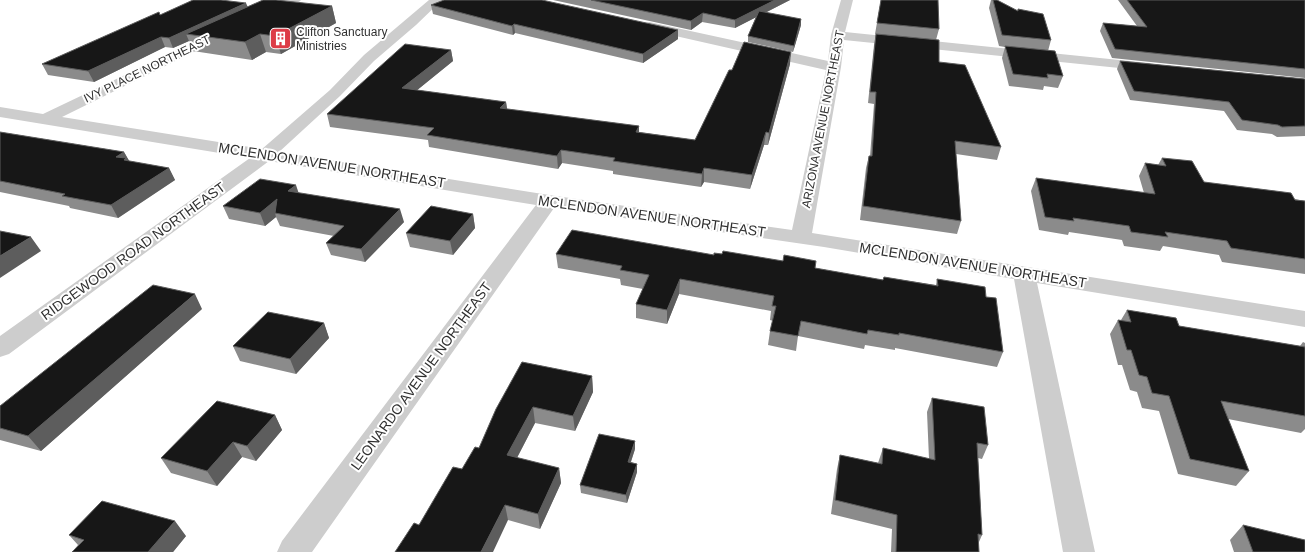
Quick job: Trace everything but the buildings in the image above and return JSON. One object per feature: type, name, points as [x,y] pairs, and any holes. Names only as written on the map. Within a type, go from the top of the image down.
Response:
[{"type":"street","points":[[247,20],[294,0]]},
{"type":"street","name":"RIDGEWOOD ROAD NORTHEAST","points":[[0,348],[267,154],[335,93],[369,58],[436,0]]},
{"type":"street","name":"ARIZONA AVENUE NORTHEAST","points":[[800,238],[834,67],[838,35],[847,0]]},
{"type":"street","points":[[637,24],[834,67]]},
{"type":"street","name":"IVY PLACE NORTHEAST","points":[[44,120],[233,27]]},
{"type":"street","points":[[838,35],[1162,69]]},
{"type":"street","name":"MCLENDON AVENUE NORTHEAST","points":[[0,112],[267,154],[549,201],[800,238],[1305,319]]},
{"type":"street","name":"LEONARDO AVENUE NORTHEAST","points":[[293,552],[549,201]]},
{"type":"street","points":[[1024,273],[1079,552]]},
{"type":"place","name":"Clifton Sanctuary Ministries","points":[[281,39]]}]
